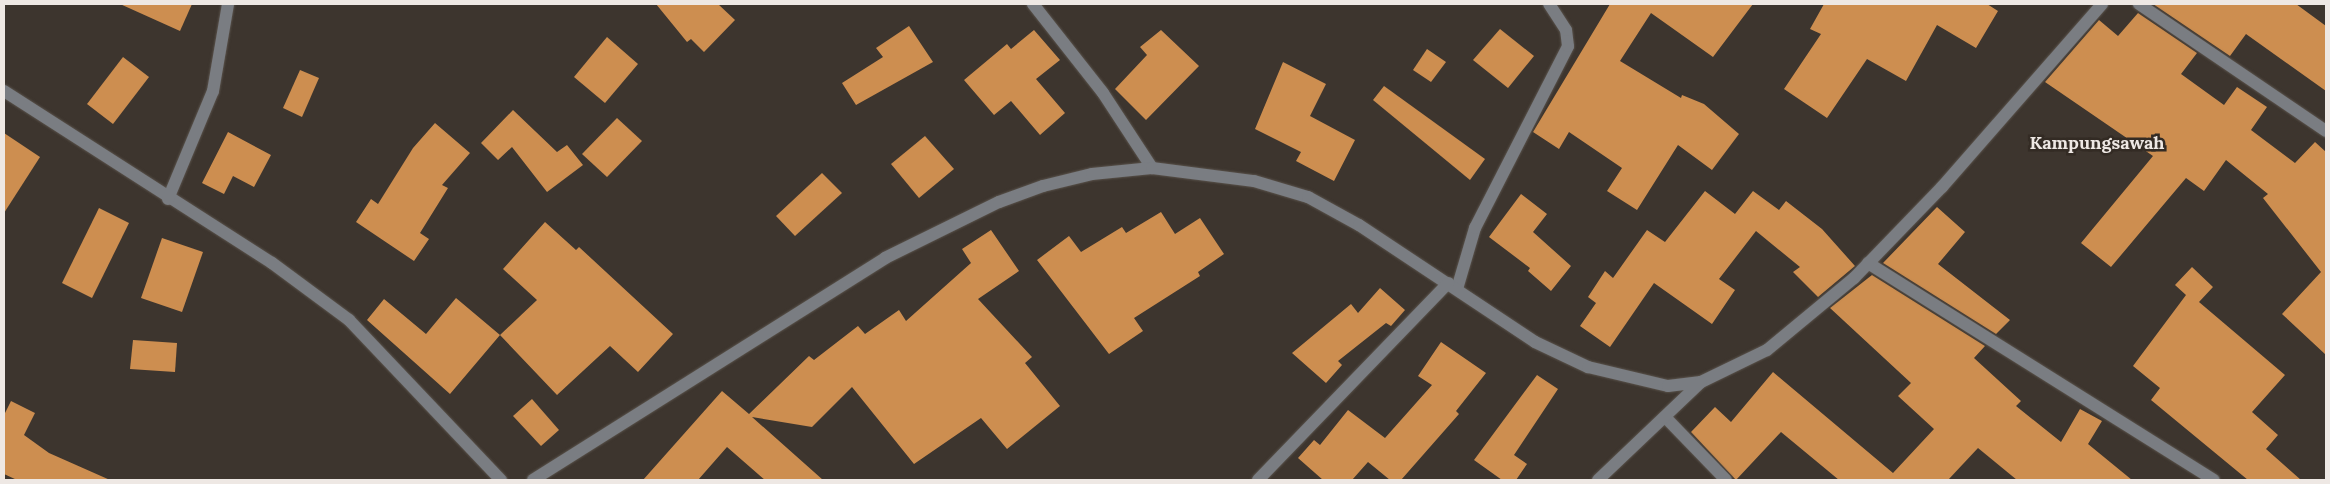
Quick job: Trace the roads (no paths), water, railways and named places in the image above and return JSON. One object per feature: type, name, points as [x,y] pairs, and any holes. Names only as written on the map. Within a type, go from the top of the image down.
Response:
[{"type":"street","points":[[168,199],[213,91],[228,4]]},
{"type":"street","points":[[1033,4],[1103,93],[1152,168]]},
{"type":"street","points":[[1258,480],[1453,286],[1475,228],[1568,46],[1566,30],[1549,4]]},
{"type":"street","points":[[533,480],[884,258],[999,202],[1043,186],[1092,174],[1152,168],[1245,179],[1308,197],[1453,286],[1535,342],[1588,368],[1668,386],[1701,382],[1767,350],[1868,263],[1942,187],[2102,4]]},
{"type":"street","points":[[2139,4],[2326,131]]},
{"type":"street","points":[[4,91],[168,199],[272,263],[349,320],[501,480]]},
{"type":"street","points":[[1868,263],[2214,480]]},
{"type":"street","points":[[1598,480],[1666,418],[1701,382]]},
{"type":"street","points":[[1666,418],[1726,480]]},
{"type":"district","name":"Kampungsawah","points":[[2097,143]]}]
